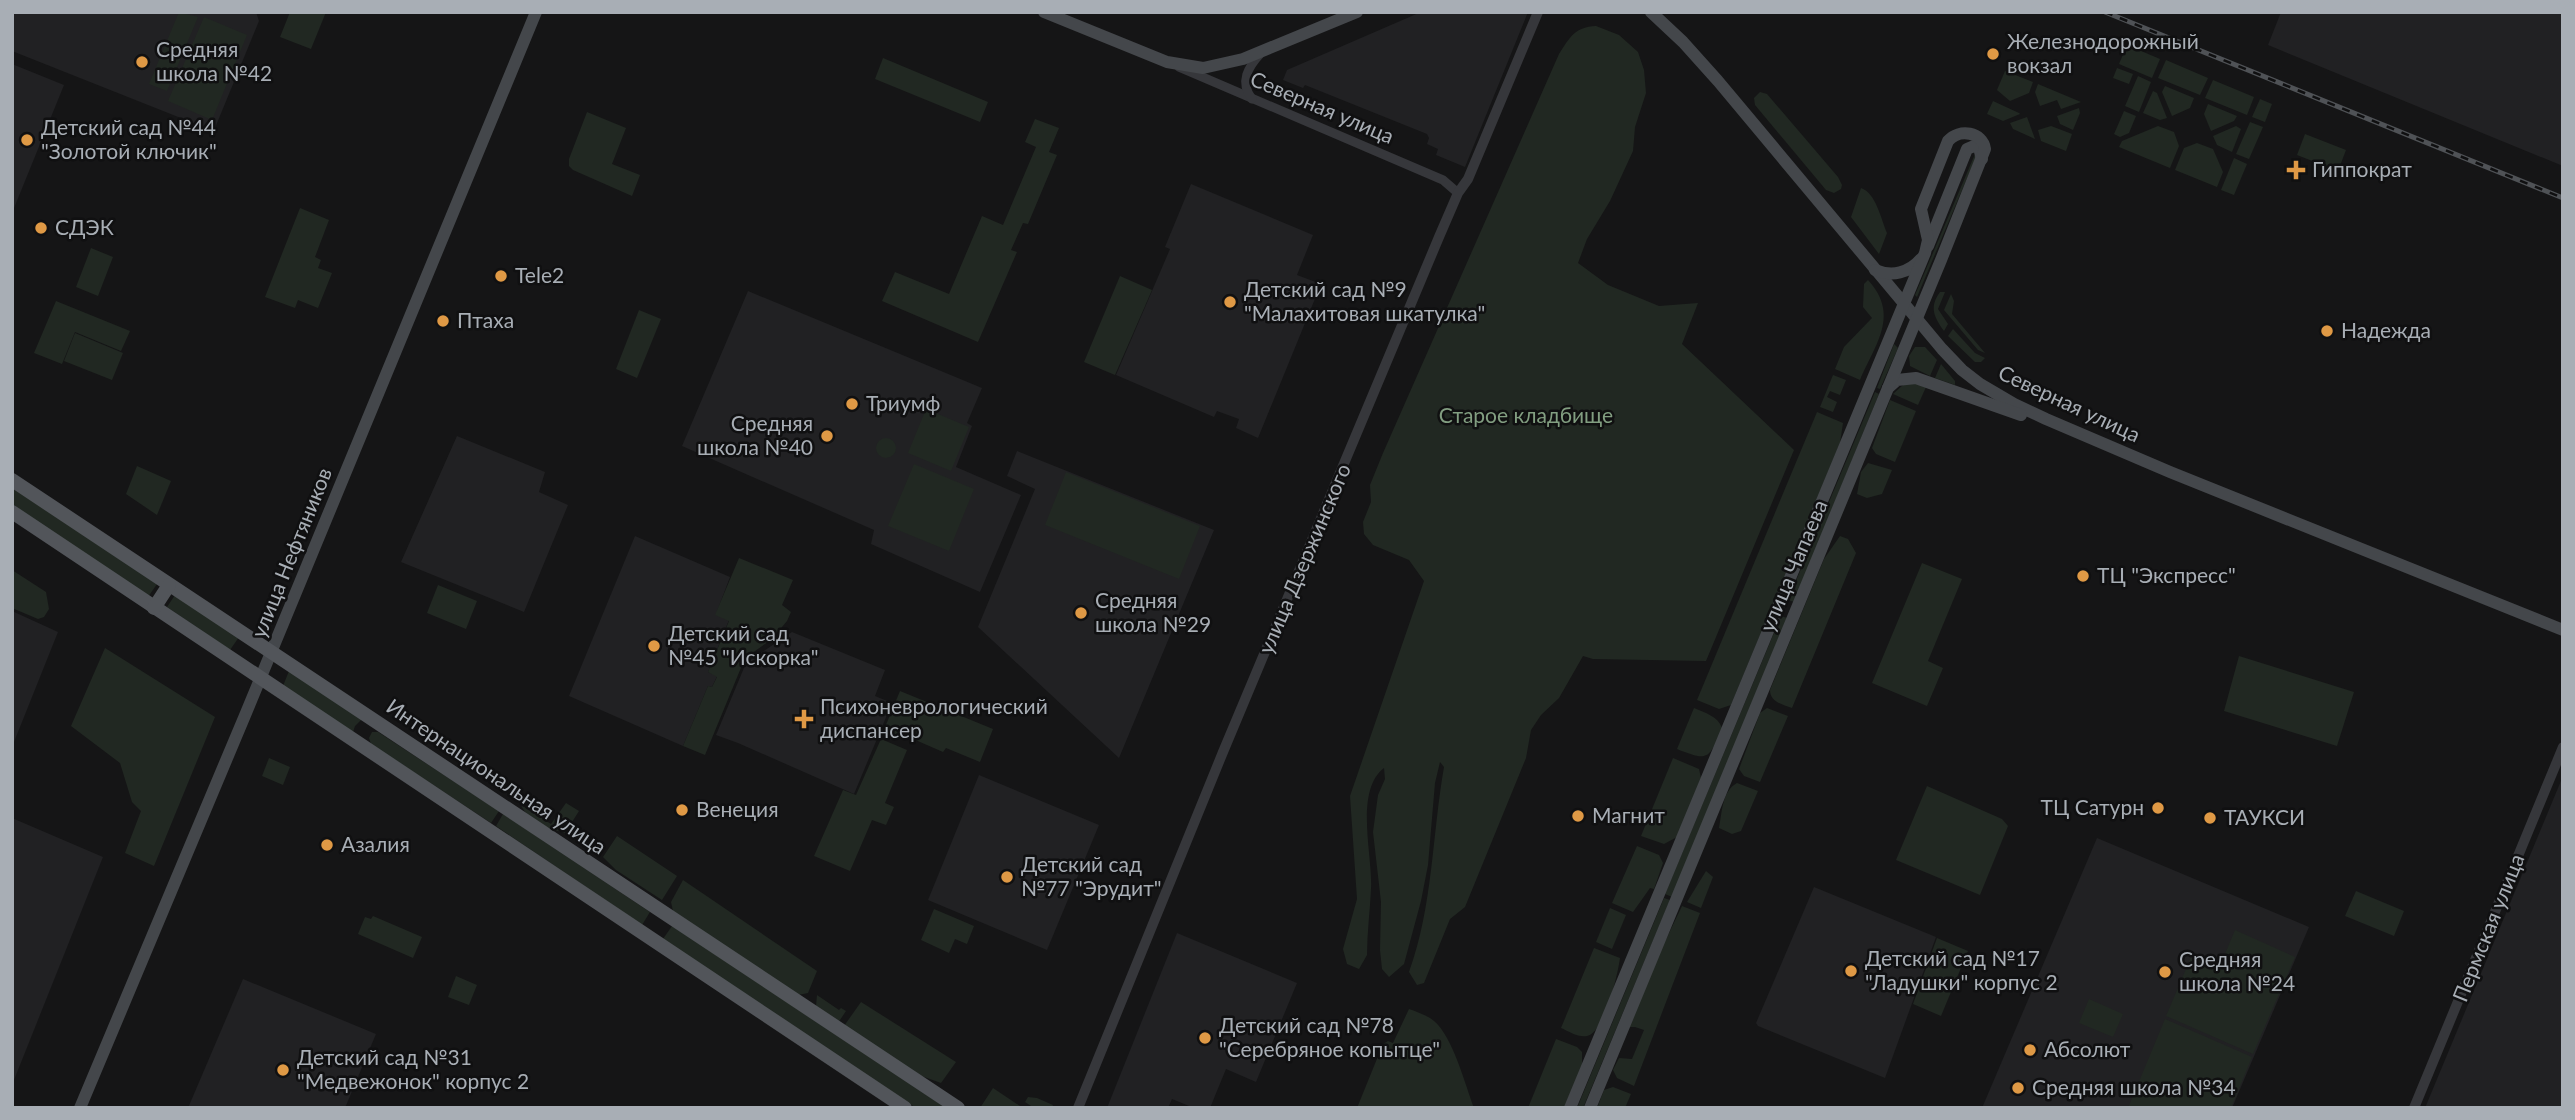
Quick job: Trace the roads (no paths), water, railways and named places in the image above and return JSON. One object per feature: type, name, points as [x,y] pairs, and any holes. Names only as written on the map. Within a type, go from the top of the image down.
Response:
[{"type":"main road","name":"улица Нефтяников","points":[[80,1108],[261,679],[536,12]]},
{"type":"main road","name":"Северная улица","points":[[1044,12],[1167,62],[1192,68],[1214,67],[1262,52],[1357,12]]},
{"type":"main road","name":"Северная улица","points":[[1651,12],[1718,80],[1904,304],[1953,360],[1980,384],[2014,404],[2115,449],[2563,630]]},
{"type":"main road","points":[[1875,270],[1890,274],[1901,272],[1913,267],[1927,250],[1921,209],[1948,141],[1954,135],[1966,133],[1982,139],[1985,147],[1982,159]]},
{"type":"main road","name":"улица Чапаева","points":[[1570,1108],[1967,149],[1972,146],[1979,148],[1982,159],[1590,1108]]},
{"type":"main road","points":[[1888,388],[1903,379],[1923,380],[2115,449]]},
{"type":"main road","name":"Интернациональная улица","points":[[12,480],[958,1108]]},
{"type":"main road","points":[[12,512],[905,1108]]},
{"type":"main road","points":[[154,608],[169,585]]},
{"type":"main road","points":[[1779,606],[1795,613]]},
{"type":"main road","points":[[369,750],[361,739],[363,729],[374,724],[384,727]]},
{"type":"street","name":"улица Дзержинского","points":[[1078,1108],[1223,752],[1458,193],[1468,179],[1538,12]]},
{"type":"street","points":[[1254,101],[1247,92],[1245,77],[1262,52]]},
{"type":"street","name":"Северная улица","points":[[1167,62],[1443,180],[1458,193]]},
{"type":"street","name":"Пермская улица","points":[[2414,1108],[2563,747]]},
{"type":"railway","points":[[2105,12],[2563,198]]},
{"type":"place","name":"Железнодорожный вокзал","points":[[1993,54]]},
{"type":"place","name":"Средняя школа №42","points":[[142,62]]},
{"type":"place","name":"Детский сад №44 \"Золотой ключик\"","points":[[27,140]]},
{"type":"place","name":"Гиппократ","points":[[2296,170]]},
{"type":"place","name":"СДЭК","points":[[41,228]]},
{"type":"place","name":"Tele2","points":[[501,276]]},
{"type":"place","name":"Детский сад №9 \"Малахитовая шкатулка\"","points":[[1230,302]]},
{"type":"place","name":"Птаха","points":[[443,321]]},
{"type":"place","name":"Надежда","points":[[2327,331]]},
{"type":"place","name":"Триумф","points":[[852,404]]},
{"type":"place","name":"Средняя школа №40","points":[[827,436]]},
{"type":"place","name":"ТЦ \"Экспресс\"","points":[[2083,576]]},
{"type":"place","name":"Средняя школа №29","points":[[1081,613]]},
{"type":"place","name":"Детский сад №45 \"Искорка\"","points":[[654,646]]},
{"type":"place","name":"Психоневрологический диспансер","points":[[804,719]]},
{"type":"place","name":"ТЦ Сатурн","points":[[2158,808]]},
{"type":"place","name":"Венеция","points":[[682,810]]},
{"type":"place","name":"Магнит","points":[[1578,816]]},
{"type":"place","name":"ТАУКСИ","points":[[2210,818]]},
{"type":"place","name":"Азалия","points":[[327,845]]},
{"type":"place","name":"Детский сад №77 \"Эрудит\"","points":[[1007,877]]},
{"type":"place","name":"Детский сад №17 \"Ладушки\" корпус 2","points":[[1851,971]]},
{"type":"place","name":"Средняя школа №24","points":[[2165,972]]},
{"type":"place","name":"Детский сад №78 \"Серебряное копытце\"","points":[[1205,1038]]},
{"type":"place","name":"Абсолют","points":[[2030,1050]]},
{"type":"place","name":"Детский сад №31 \"Медвежонок\" корпус 2","points":[[283,1070]]},
{"type":"place","name":"Средняя школа №34","points":[[2018,1088]]},
{"type":"park label","name":"Старое кладбище","points":[[1526,416]]}]
